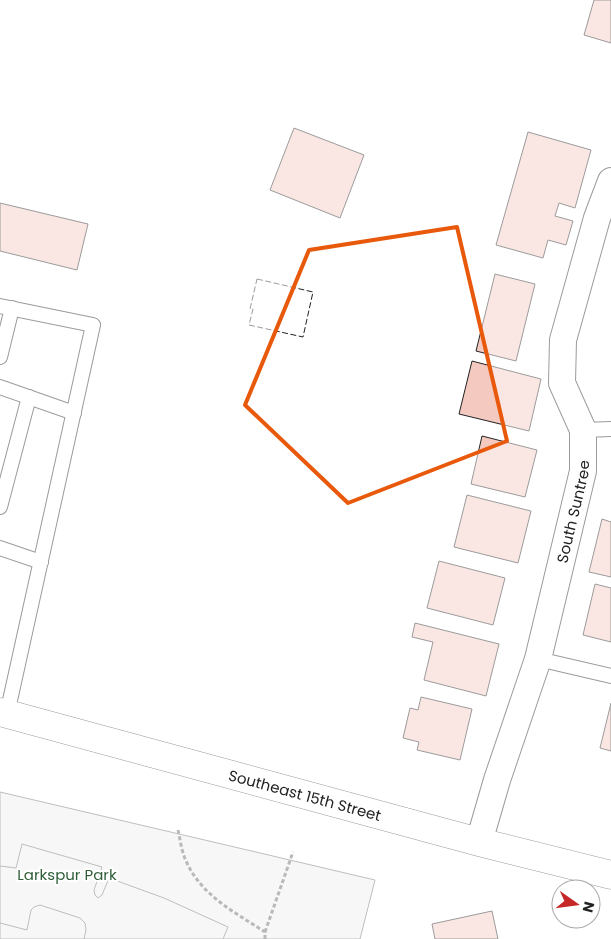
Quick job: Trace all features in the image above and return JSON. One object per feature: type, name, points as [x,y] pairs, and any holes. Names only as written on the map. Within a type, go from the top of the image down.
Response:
[{"type":"main road","name":"Southeast 15th Street","points":[[3,713],[479,842],[611,875]]},
{"type":"street","name":"South Suntree","points":[[479,842],[497,780],[538,659],[582,471],[583,430],[562,383],[563,340],[597,218],[611,181]]},
{"type":"lane","points":[[1,350],[6,307],[94,325],[40,562],[3,713]]},
{"type":"lane","points":[[1,390],[29,397],[74,413]]},
{"type":"lane","points":[[0,507],[29,397]]},
{"type":"lane","points":[[583,430],[611,429]]},
{"type":"lane","points":[[0,548],[40,562]]},
{"type":"lane","points":[[538,659],[611,676]]},
{"type":"path","points":[[178,830],[184,857],[198,882],[212,898],[265,932]]},
{"type":"path","points":[[265,939],[265,932],[293,852]]},
{"type":"highlighted area","points":[[457,227],[507,441],[348,503],[245,405],[309,250]]},
{"type":"green space","name":"Larkspur Park","points":[[0,792],[375,880],[360,939],[0,939]]},
{"type":"shaded area","points":[[22,844],[102,867],[94,890],[98,898],[102,895],[109,878],[164,898],[228,927],[223,939],[84,939],[85,923],[80,918],[40,905],[31,910],[27,930],[0,923],[0,866],[16,868]]},
{"type":"building","points":[[594,0],[611,0],[611,43],[584,35]]},
{"type":"building","points":[[294,128],[364,155],[340,218],[270,190]]},
{"type":"building","points":[[528,132],[591,150],[575,208],[559,203],[555,216],[573,221],[566,245],[548,240],[543,258],[496,245]]},
{"type":"building","points":[[0,203],[88,224],[77,270],[0,251]]},
{"type":"building","points":[[495,274],[535,284],[516,361],[476,351]]},
{"type":"building","points":[[472,361],[541,379],[529,431],[459,414]]},
{"type":"building","points":[[482,436],[537,450],[525,497],[471,484]]},
{"type":"building","points":[[467,495],[531,511],[518,563],[454,547]]},
{"type":"building","points":[[602,519],[611,522],[611,577],[589,572]]},
{"type":"building","points":[[439,561],[505,578],[493,625],[427,608]]},
{"type":"building","points":[[595,584],[611,588],[611,642],[583,635]]},
{"type":"building","points":[[415,623],[499,644],[486,696],[424,680],[433,642],[412,637]]},
{"type":"building","points":[[421,697],[472,709],[460,760],[417,750],[419,742],[403,738],[410,708],[418,710]]},
{"type":"building","points":[[611,703],[611,751],[600,748]]},
{"type":"building","points":[[492,911],[498,939],[435,939],[432,924]]},
{"type":"fence","points":[[257,279],[313,292],[303,337],[249,325],[253,309],[250,309],[257,279]]}]
